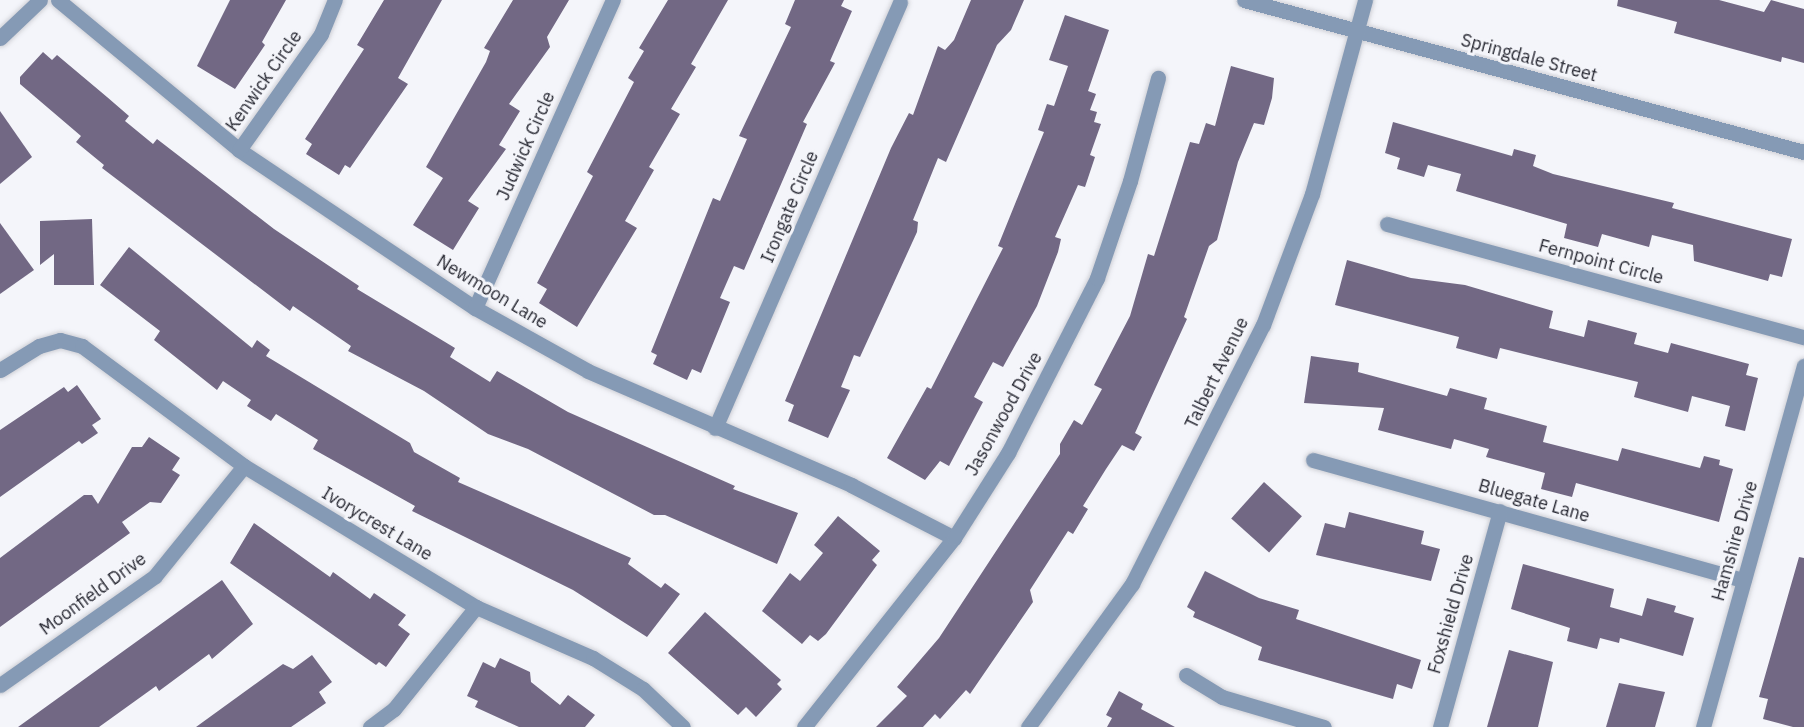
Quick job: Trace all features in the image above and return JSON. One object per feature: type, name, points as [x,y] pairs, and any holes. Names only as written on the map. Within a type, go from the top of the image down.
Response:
[{"type":"street","points":[[0,38],[40,0]]},
{"type":"street","name":"Newmoon Lane","points":[[58,0],[239,150],[475,308],[588,371],[851,485],[954,538]]},
{"type":"street","name":"Kenwick Circle","points":[[239,150],[321,34],[335,0]]},
{"type":"street","name":"Judwick Circle","points":[[475,308],[613,0]]},
{"type":"street","name":"Springdale Street","points":[[1244,0],[1804,152]]},
{"type":"street","name":"Talbert Avenue","points":[[1028,727],[1132,584],[1263,325],[1312,194],[1365,0]]},
{"type":"street","name":"Irongate Circle","points":[[716,428],[900,2]]},
{"type":"street","name":"Jasonwood Drive","points":[[804,727],[954,538],[1008,453],[1097,278],[1158,78]]},
{"type":"street","name":"Fernpoint Circle","points":[[1387,224],[1804,337]]},
{"type":"street","name":"Ivorycrest Lane","points":[[0,370],[39,346],[60,340],[82,346],[244,466],[476,607],[593,658],[643,689],[683,727]]},
{"type":"street","name":"Hamshire Drive","points":[[1703,727],[1804,366]]},
{"type":"street","name":"Bluegate Lane","points":[[1313,460],[1744,580]]},
{"type":"street","name":"Moonfield Drive","points":[[0,685],[155,576],[244,466]]},
{"type":"street","name":"Foxshield Drive","points":[[1440,727],[1500,512]]},
{"type":"street","points":[[370,727],[394,709],[476,607]]},
{"type":"street","points":[[1186,675],[1222,698],[1324,727]]},
{"type":"building","points":[[230,0],[286,0],[262,42],[265,45],[235,89],[197,66]]},
{"type":"building","points":[[384,0],[442,0],[398,78],[408,84],[350,168],[345,165],[339,175],[306,154],[312,144],[305,139],[364,49],[357,45]]},
{"type":"building","points":[[513,0],[569,0],[547,37],[550,47],[509,104],[520,111],[499,145],[506,149],[468,201],[479,208],[453,250],[413,225],[443,178],[426,167],[486,62],[490,51],[484,48]]},
{"type":"building","points":[[668,0],[728,0],[691,64],[696,67],[671,109],[680,114],[649,167],[654,170],[625,221],[637,228],[577,327],[539,303],[547,289],[537,283],[593,176],[587,172],[634,82],[628,78],[644,51],[639,48]]},
{"type":"building","points":[[795,0],[844,0],[841,6],[852,11],[830,61],[835,63],[803,122],[807,124],[744,270],[734,266],[720,298],[730,302],[701,373],[692,369],[687,380],[653,364],[657,355],[651,352],[713,198],[720,201],[747,139],[739,136],[791,27],[785,24]]},
{"type":"building","points":[[971,0],[1024,0],[1011,30],[997,45],[946,162],[938,158],[913,220],[918,222],[917,232],[860,357],[854,355],[841,387],[850,390],[828,438],[788,421],[794,405],[785,401],[891,148],[909,113],[913,115],[938,46],[945,50],[954,40]]},
{"type":"building","points":[[1618,0],[1719,0],[1764,12],[1771,0],[1804,9],[1804,63],[1782,57],[1781,62],[1674,33],[1677,22],[1617,6]]},
{"type":"building","points":[[1065,15],[1109,30],[1088,91],[1096,94],[1090,110],[1097,112],[1094,122],[1101,124],[1090,155],[1095,157],[1085,187],[1078,185],[1055,237],[1061,239],[1058,252],[1037,306],[1003,367],[993,362],[974,397],[983,402],[949,466],[940,461],[925,480],[887,458],[927,387],[931,389],[1003,248],[998,246],[1044,132],[1038,130],[1047,104],[1054,106],[1068,66],[1049,60]]},
{"type":"building","points":[[43,52],[52,60],[57,55],[129,116],[125,121],[153,144],[157,139],[274,229],[359,286],[357,289],[455,348],[450,357],[490,382],[497,371],[568,412],[735,486],[733,489],[798,513],[777,564],[665,515],[654,515],[528,449],[488,434],[424,391],[348,351],[351,346],[293,306],[290,311],[102,168],[104,165],[76,142],[81,136],[20,84],[20,77]]},
{"type":"building","points":[[1231,66],[1274,78],[1272,98],[1264,125],[1254,123],[1238,162],[1217,240],[1209,246],[1184,317],[1187,319],[1135,433],[1142,437],[1134,451],[1122,445],[1083,506],[1088,509],[1073,534],[1068,531],[1030,590],[1033,602],[970,694],[966,690],[940,719],[935,714],[923,727],[876,727],[907,696],[897,687],[939,638],[1060,454],[1060,444],[1074,420],[1082,425],[1102,389],[1094,385],[1130,316],[1148,254],[1154,256],[1190,142],[1199,144],[1206,123],[1215,126]]},
{"type":"building","points":[[0,111],[32,157],[0,184]]},
{"type":"building","points":[[1393,122],[1512,156],[1514,149],[1536,155],[1533,166],[1553,174],[1674,203],[1672,208],[1792,239],[1782,277],[1770,274],[1768,281],[1694,261],[1693,245],[1652,235],[1649,247],[1602,234],[1598,247],[1564,238],[1567,224],[1456,191],[1461,174],[1428,165],[1424,177],[1397,169],[1400,158],[1385,153]]},
{"type":"building","points":[[92,219],[94,285],[54,285],[54,254],[40,265],[40,221]]},
{"type":"building","points":[[0,223],[34,270],[0,294]]},
{"type":"building","points":[[129,247],[252,348],[257,340],[270,350],[266,356],[410,443],[414,452],[460,478],[458,482],[631,558],[628,564],[661,588],[665,583],[680,594],[647,637],[573,590],[412,511],[415,506],[313,449],[318,440],[276,414],[271,421],[247,406],[251,400],[223,381],[217,390],[154,340],[160,331],[100,285]]},
{"type":"building","points":[[1347,260],[1411,278],[1465,285],[1553,311],[1549,328],[1584,337],[1588,320],[1637,333],[1634,344],[1668,353],[1671,343],[1749,364],[1746,375],[1758,378],[1745,431],[1725,426],[1730,406],[1692,396],[1688,412],[1634,397],[1638,382],[1500,348],[1497,359],[1456,348],[1459,337],[1335,305]]},
{"type":"building","points":[[1311,356],[1359,363],[1358,372],[1447,396],[1450,388],[1487,398],[1484,409],[1547,426],[1543,442],[1618,461],[1622,448],[1700,468],[1704,456],[1720,460],[1719,465],[1733,469],[1719,522],[1576,483],[1572,497],[1541,489],[1545,473],[1486,457],[1489,449],[1454,439],[1451,449],[1378,430],[1384,408],[1304,403]]},
{"type":"building","points":[[77,385],[101,419],[92,425],[98,433],[82,444],[79,441],[0,497],[0,430],[64,387],[68,392]]},
{"type":"building","points":[[149,437],[180,458],[172,470],[180,475],[161,503],[150,502],[122,522],[130,533],[0,627],[0,558],[84,495],[92,495],[98,504],[132,447],[142,447]]},
{"type":"building","points":[[1264,482],[1302,516],[1269,553],[1231,518]]},
{"type":"building","points":[[1349,512],[1424,531],[1421,544],[1440,549],[1431,581],[1316,555],[1325,523],[1345,528]]},
{"type":"building","points":[[838,516],[880,551],[872,560],[877,565],[826,634],[818,641],[810,635],[802,644],[762,611],[790,573],[800,581],[823,553],[814,545]]},
{"type":"building","points":[[254,523],[330,577],[333,572],[370,599],[374,593],[406,615],[398,625],[410,634],[386,667],[379,662],[376,665],[230,563]]},
{"type":"building","points":[[1799,557],[1804,558],[1804,727],[1793,727],[1763,719],[1768,699],[1759,697]]},
{"type":"building","points":[[1523,564],[1614,589],[1610,607],[1642,616],[1647,598],[1676,606],[1674,612],[1694,618],[1683,656],[1620,638],[1619,643],[1600,638],[1597,649],[1567,641],[1570,628],[1511,609]]},
{"type":"building","points":[[1205,571],[1259,598],[1299,610],[1296,619],[1421,660],[1412,689],[1397,684],[1393,699],[1258,660],[1262,647],[1193,617],[1195,612],[1187,607]]},
{"type":"building","points":[[222,580],[253,624],[212,659],[209,654],[159,691],[156,686],[99,727],[18,727]]},
{"type":"building","points":[[705,612],[781,680],[777,684],[782,689],[756,717],[746,707],[738,715],[668,653]]},
{"type":"building","points":[[1509,650],[1553,662],[1538,727],[1487,727]]},
{"type":"building","points":[[312,655],[332,682],[319,692],[326,703],[291,727],[196,727],[283,664],[293,669]]},
{"type":"building","points":[[500,658],[530,672],[531,682],[560,705],[568,695],[595,715],[585,727],[519,727],[475,707],[478,701],[467,696],[483,662],[495,668]]},
{"type":"building","points":[[1619,683],[1665,692],[1655,727],[1606,727]]},
{"type":"building","points":[[1119,691],[1143,704],[1141,709],[1175,727],[1107,727],[1112,718],[1106,715]]}]
